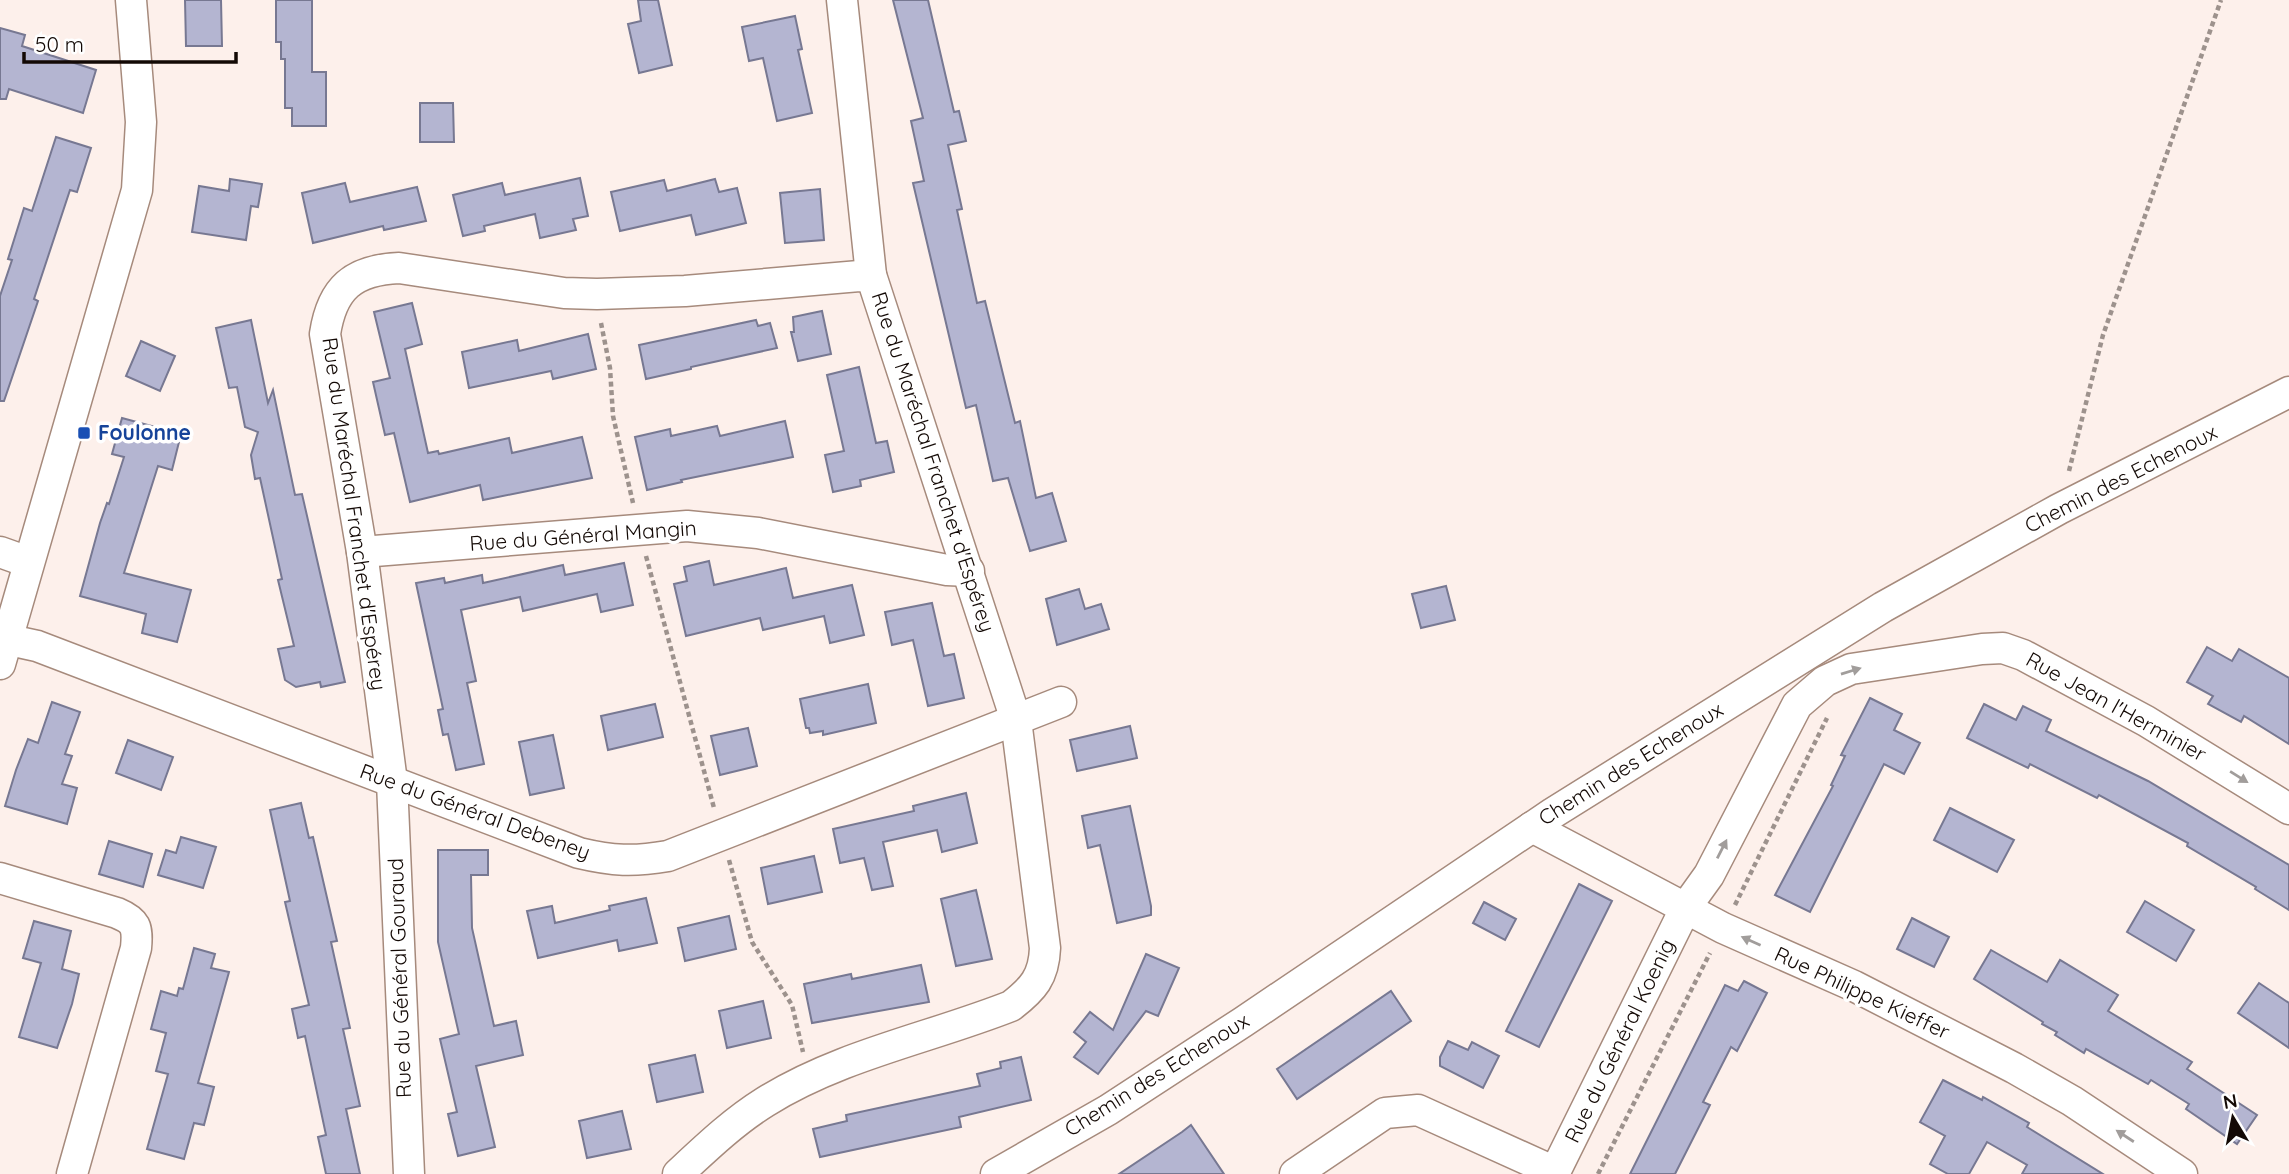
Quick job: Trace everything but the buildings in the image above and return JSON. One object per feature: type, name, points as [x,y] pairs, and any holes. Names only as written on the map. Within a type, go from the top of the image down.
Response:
[{"type":"street","points":[[2,648],[137,190],[141,122],[131,0]]},
{"type":"street","points":[[842,0],[871,275]]},
{"type":"street","name":"Rue du Maréchal Franchet d'Espérey","points":[[392,782],[362,552],[325,334],[328,314],[337,296],[356,277],[377,269],[399,268],[564,293],[597,294],[685,291],[871,275],[1016,720]]},
{"type":"street","name":"Chemin des Echenoux","points":[[996,1174],[1108,1110],[1532,827],[1883,607],[2059,509],[2289,392]]},
{"type":"street","name":"Rue du Général Mangin","points":[[362,552],[687,526],[746,531],[947,570],[969,571]]},
{"type":"street","points":[[0,552],[28,562]]},
{"type":"street","name":"Rue du Général Debeney","points":[[2,648],[37,646],[579,853],[612,861],[637,862],[668,856],[1061,702]]},
{"type":"street","name":"Rue Jean l'Herminier","points":[[1686,907],[1709,875],[1797,705],[1825,681],[1851,669],[2003,648],[2023,655],[2146,721],[2289,809]]},
{"type":"street","points":[[678,1174],[734,1123],[767,1101],[843,1065],[1011,1006],[1030,992],[1044,962],[1045,948],[1016,720]]},
{"type":"street","name":"Rue du Général Gouraud","points":[[392,782],[409,1174]]},
{"type":"street","name":"Rue Philippe Kieffer","points":[[1532,827],[1723,928],[1854,986],[2014,1068],[2072,1101],[2182,1174]]},
{"type":"street","points":[[0,878],[117,913],[131,919],[136,927],[136,948],[72,1174]]},
{"type":"street","name":"Rue du Général Koenig","points":[[1555,1173],[1686,907]]},
{"type":"street","points":[[1295,1174],[1385,1113],[1398,1110],[1418,1110],[1555,1173]]},
{"type":"path","points":[[2059,509],[2103,335],[2221,0]]},
{"type":"path","points":[[597,294],[610,368],[613,416],[639,528],[722,835],[752,942],[792,1005],[810,1079]]},
{"type":"place","name":"Foulonne","points":[[84,433]]}]
